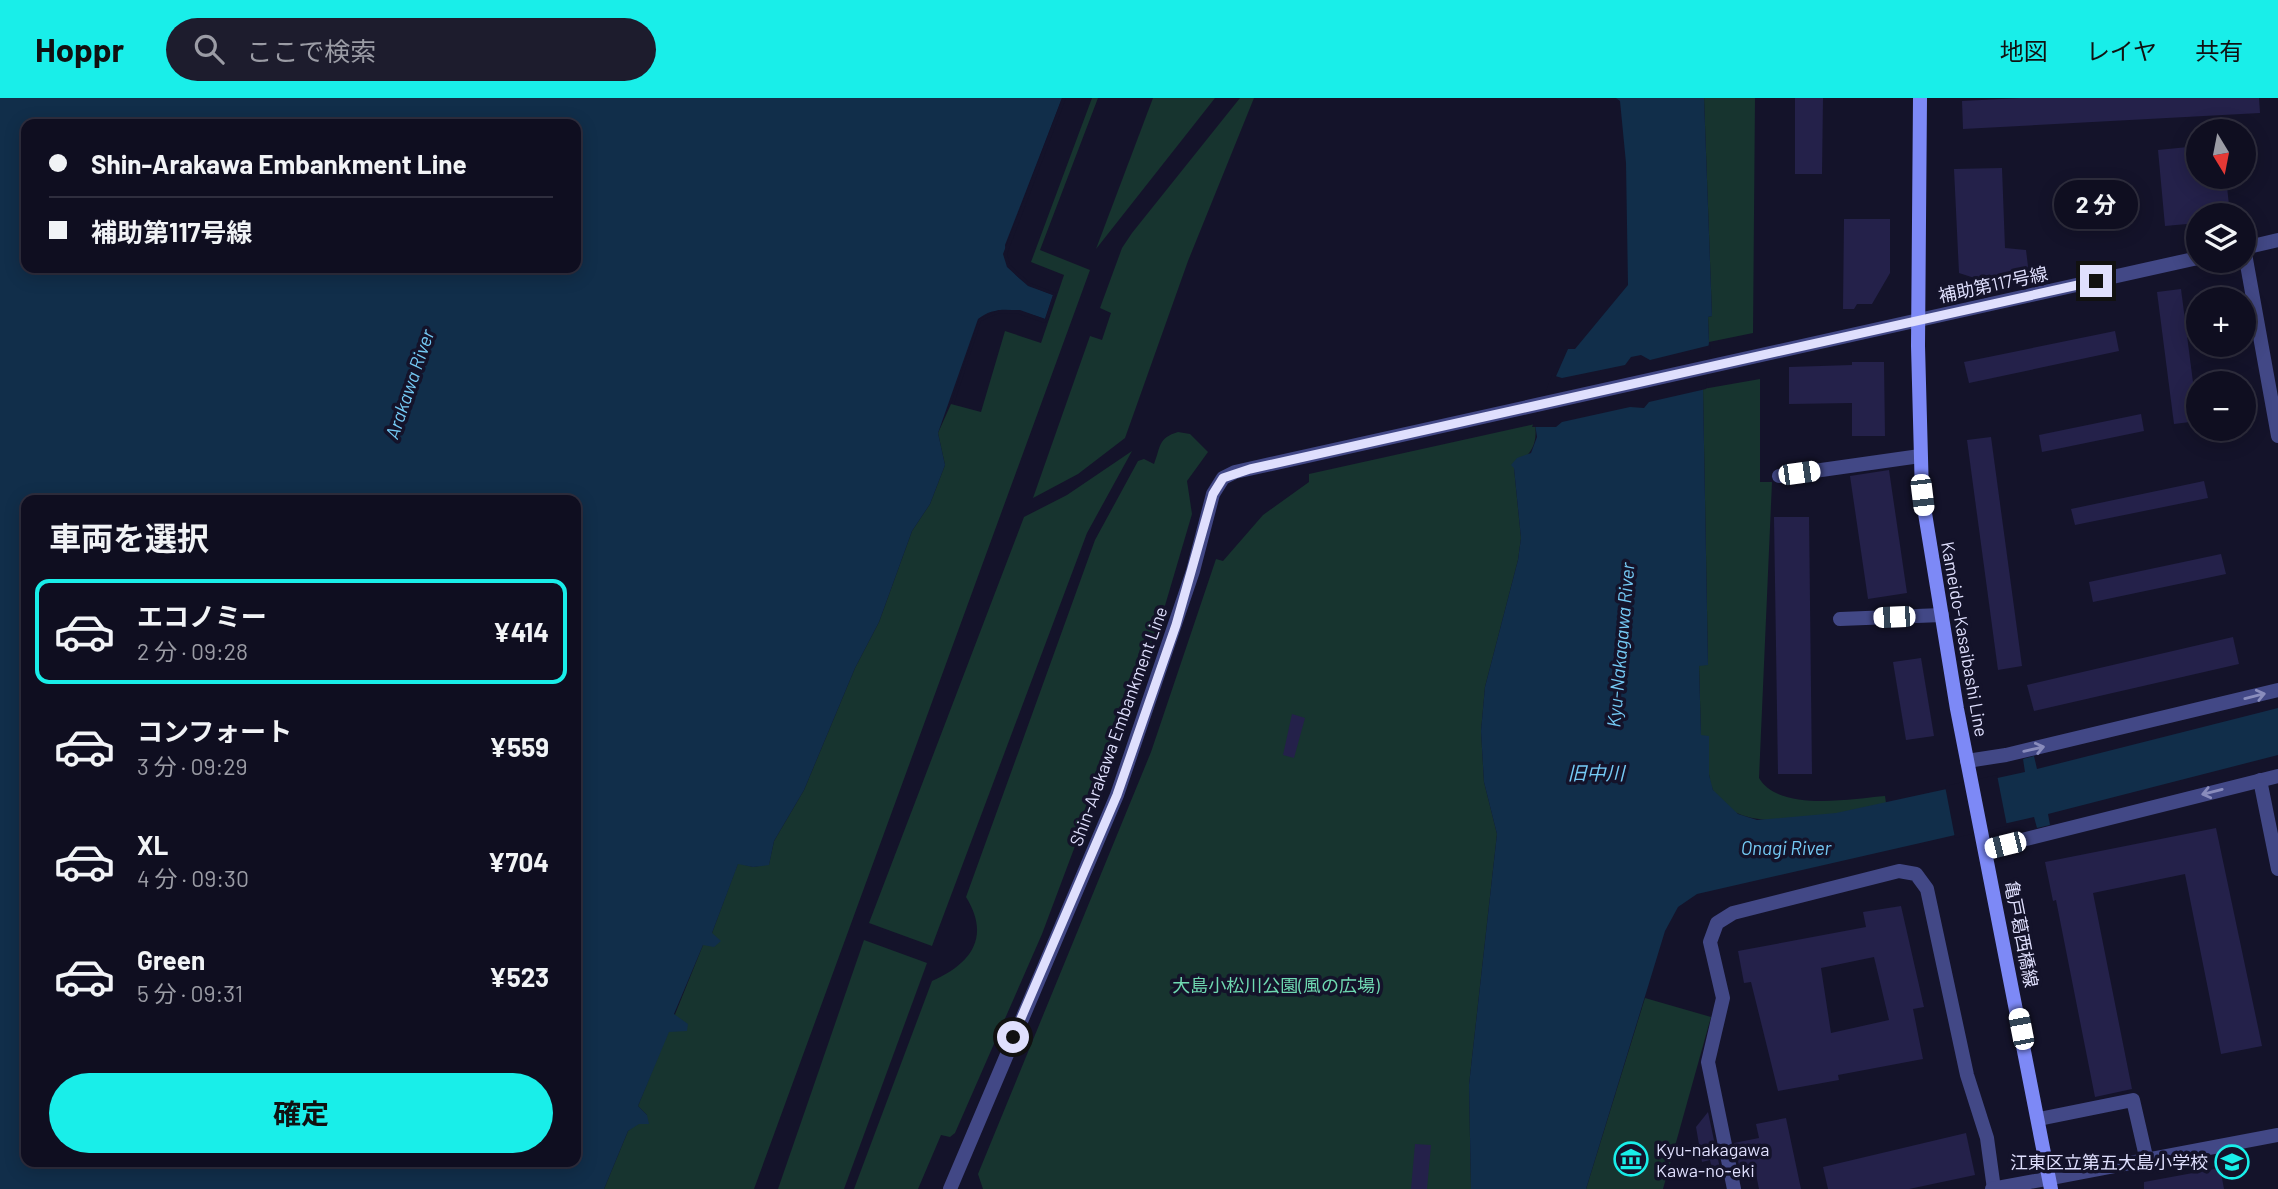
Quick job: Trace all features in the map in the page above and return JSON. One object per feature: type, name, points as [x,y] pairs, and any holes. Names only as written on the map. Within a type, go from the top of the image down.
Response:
[{"type":"main road","name":"Kameido-Kasaibashi Line","points":[[1920,98],[1920,456],[1926,520],[1967,764]]},
{"type":"main road","name":"亀戸葛西橋線","points":[[1967,764],[2053,1185]]},
{"type":"street","points":[[2256,245],[2278,240]]},
{"type":"street","name":"補助第117号線","points":[[1724,363],[2186,261]]},
{"type":"street","points":[[2249,273],[2278,436]]},
{"type":"street","name":"Shin-Arakawa Embankment Line","points":[[950,1189],[1117,795],[1188,585],[1213,494],[1223,478],[1235,472],[1724,363]]},
{"type":"street","points":[[1779,476],[1920,456]]},
{"type":"street","points":[[1840,619],[1942,615]]},
{"type":"street","points":[[1967,764],[2278,690]]},
{"type":"street","points":[[1985,846],[2278,776]]},
{"type":"street","points":[[2260,780],[2278,869]]},
{"type":"street","points":[[1734,1189],[1708,1062],[1723,998],[1710,942],[1717,923],[1733,914],[1899,871],[1916,874],[1927,888],[1967,1075],[1987,1138],[1993,1189],[2053,1185],[2147,1161],[2278,1135]]},
{"type":"street","points":[[2039,1119],[2133,1100],[2147,1161]]},
{"type":"green space","points":[[1092,98],[1098,98],[1040,250],[1090,270],[754,1189],[604,1189],[628,1131],[647,1115],[638,1106],[703,945],[712,933],[738,863],[753,867],[769,864],[774,841],[804,790],[855,668],[879,622],[912,531],[930,504],[945,465],[938,433],[951,404],[981,412],[1005,331],[1041,343],[1064,275],[1031,262]]},
{"type":"green space","points":[[1153,98],[1215,98],[1096,249]]},
{"type":"green space","points":[[1240,98],[1254,98],[1188,261],[1125,438],[1078,474],[1033,498],[1090,336],[1102,340],[1111,313],[1100,308],[1122,248]]},
{"type":"green space","points":[[1704,98],[1755,98],[1753,333],[1709,342],[1708,317],[1712,316]]},
{"type":"green space","points":[[1760,379],[1760,482],[1772,482],[1759,778],[1769,789],[1782,796],[1835,801],[1885,796],[1886,803],[1819,817],[1767,820],[1745,816],[1726,806],[1711,784],[1708,764],[1709,736],[1701,736],[1699,665],[1708,665],[1703,389]]},
{"type":"green space","name":"大島小松川公園(風の広場)","points":[[1535,424],[1532,449],[1514,468],[1521,538],[1518,560],[1485,687],[1481,731],[1484,782],[1497,834],[1469,1085],[1471,1189],[983,1189],[978,1174],[1151,752],[1216,559],[1223,561],[1263,515],[1309,482],[1309,474]]},
{"type":"green space","points":[[1178,432],[1190,434],[1208,452],[1187,481],[1192,514],[1164,609],[1042,934],[955,1133],[950,1137],[941,1135],[918,1189],[854,1189],[932,981],[957,966],[973,948],[977,925],[966,897],[1095,540],[1138,461],[1144,459],[1154,464],[1163,440]]},
{"type":"green space","points":[[1132,451],[1087,533],[932,946],[869,923],[1024,517],[1067,495]]},
{"type":"green space","points":[[864,940],[927,963],[844,1189],[778,1189]]},
{"type":"green space","points":[[1645,998],[1711,1017],[1663,1189],[1586,1189]]},
{"type":"water","name":"Arakawa River","points":[[0,98],[1062,98],[1005,245],[1010,265],[1019,278],[1053,295],[1045,319],[1019,311],[1002,310],[978,319],[938,433],[945,465],[930,504],[912,531],[879,622],[855,668],[804,790],[774,841],[769,865],[753,867],[738,864],[712,933],[721,941],[714,947],[703,945],[674,1014],[688,1024],[687,1031],[669,1032],[638,1106],[647,1115],[649,1124],[639,1124],[628,1131],[604,1189],[0,1189]]},
{"type":"water","name":"旧中川","points":[[1616,98],[1704,98],[1712,316],[1708,317],[1709,342],[1703,389],[1708,665],[1699,666],[1701,735],[1709,736],[1709,775],[1713,790],[1738,814],[1757,820],[1836,813],[2025,772],[2023,759],[2034,756],[2037,769],[2278,708],[2278,755],[2048,814],[2050,825],[2037,828],[2034,817],[1697,894],[1678,907],[1665,931],[1586,1189],[1471,1189],[1469,1085],[1497,834],[1484,782],[1481,731],[1485,687],[1518,560],[1521,538],[1514,468],[1511,465],[1517,458],[1531,453],[1537,437],[1535,424],[1568,349],[1575,349],[1628,285],[1626,163],[1620,101]]},
{"type":"pier","points":[[1062,98],[1066,98],[1007,254],[1010,265],[1030,283],[1056,293],[1048,320],[1044,323],[1019,314],[999,313],[981,321],[954,404],[951,404],[979,319],[999,310],[1020,310],[1045,319],[1053,295],[1028,286],[1007,267],[1003,254]]},
{"type":"pier","points":[[1711,345],[1706,389],[1649,402],[1644,408],[1630,407],[1562,422],[1556,427],[1532,427],[1552,375],[1562,378],[1625,365],[1631,357],[1641,355],[1650,360]]},
{"type":"pier","points":[[1997,775],[2007,826],[1955,838],[1945,786]]},
{"type":"building","points":[[1795,98],[1823,98],[1822,174],[1795,174]]},
{"type":"building","points":[[2020,98],[2259,98],[2260,113],[1963,129],[1962,101]]},
{"type":"building","points":[[2186,147],[2186,189],[2227,189],[2229,203],[2186,203],[2186,224],[2165,226],[2158,150]]},
{"type":"building","points":[[2002,168],[2005,248],[2026,250],[2030,283],[1993,284],[1959,273],[1954,169]]},
{"type":"building","points":[[1844,219],[1890,219],[1890,273],[1872,304],[1857,304],[1854,309],[1843,309]]},
{"type":"building","points":[[2181,289],[2186,328],[2186,357],[2190,357],[2192,371],[2186,371],[2186,422],[2174,424],[2157,292]]},
{"type":"building","points":[[2115,331],[2119,351],[1969,383],[1964,362]]},
{"type":"building","points":[[1852,362],[1884,362],[1885,436],[1852,436],[1852,403],[1789,404],[1789,367],[1852,365]]},
{"type":"building","points":[[2141,414],[2144,431],[2042,452],[2039,435]]},
{"type":"building","points":[[1991,437],[2022,666],[1998,670],[1967,440]]},
{"type":"building","points":[[1889,470],[1907,593],[1868,599],[1850,476]]},
{"type":"building","points":[[2204,481],[2208,498],[2075,525],[2071,509]]},
{"type":"building","points":[[1774,517],[1809,517],[1812,774],[1778,774]]},
{"type":"building","points":[[2221,554],[2226,574],[2093,602],[2089,582]]},
{"type":"building","points":[[2233,637],[2239,664],[2034,711],[2027,685]]},
{"type":"building","points":[[1921,658],[1934,736],[1906,740],[1893,662]]},
{"type":"building","points":[[1292,714],[1305,718],[1294,758],[1283,755]]},
{"type":"building","points":[[2216,828],[2262,1046],[2221,1054],[2185,874],[2093,893],[2132,1089],[2095,1097],[2056,900],[2053,901],[2045,862]]},
{"type":"building","points":[[1901,906],[1924,1007],[1913,1009],[1923,1059],[1838,1075],[1839,1080],[1778,1091],[1751,982],[1744,983],[1738,951],[1866,927],[1863,912]],"holes":[[[1874,957],[1889,1020],[1831,1033],[1821,968]]]},
{"type":"building","points":[[1708,1112],[1722,1178],[1714,1179],[1710,1160],[1702,1162],[1696,1127]]},
{"type":"building","points":[[1786,1118],[1801,1189],[1759,1189],[1756,1174],[1741,1174],[1734,1143],[1759,1138],[1756,1124]]},
{"type":"building","points":[[1966,1133],[1975,1175],[1909,1189],[1828,1189],[1823,1167]]},
{"type":"building","points":[[1415,1144],[1431,1145],[1427,1189],[1411,1189]]},
{"type":"building","points":[[2220,1168],[2224,1189],[2144,1189],[2144,1182]]},
{"type":"place","name":"Kyu-nakagawa Kawa-no-eki","points":[[1631,1159]]},
{"type":"place","name":"江東区立第五大島小学校","points":[[2232,1162]]},
{"type":"route","points":[[1013,1037],[1117,795],[1176,625],[1213,494],[1223,478],[1235,472],[2096,281]]},
{"type":"water label","name":"Kyu-Nakagawa River","points":[[1620,645]]},
{"type":"water label","name":"Onagi River","points":[[1786,847]]}]
